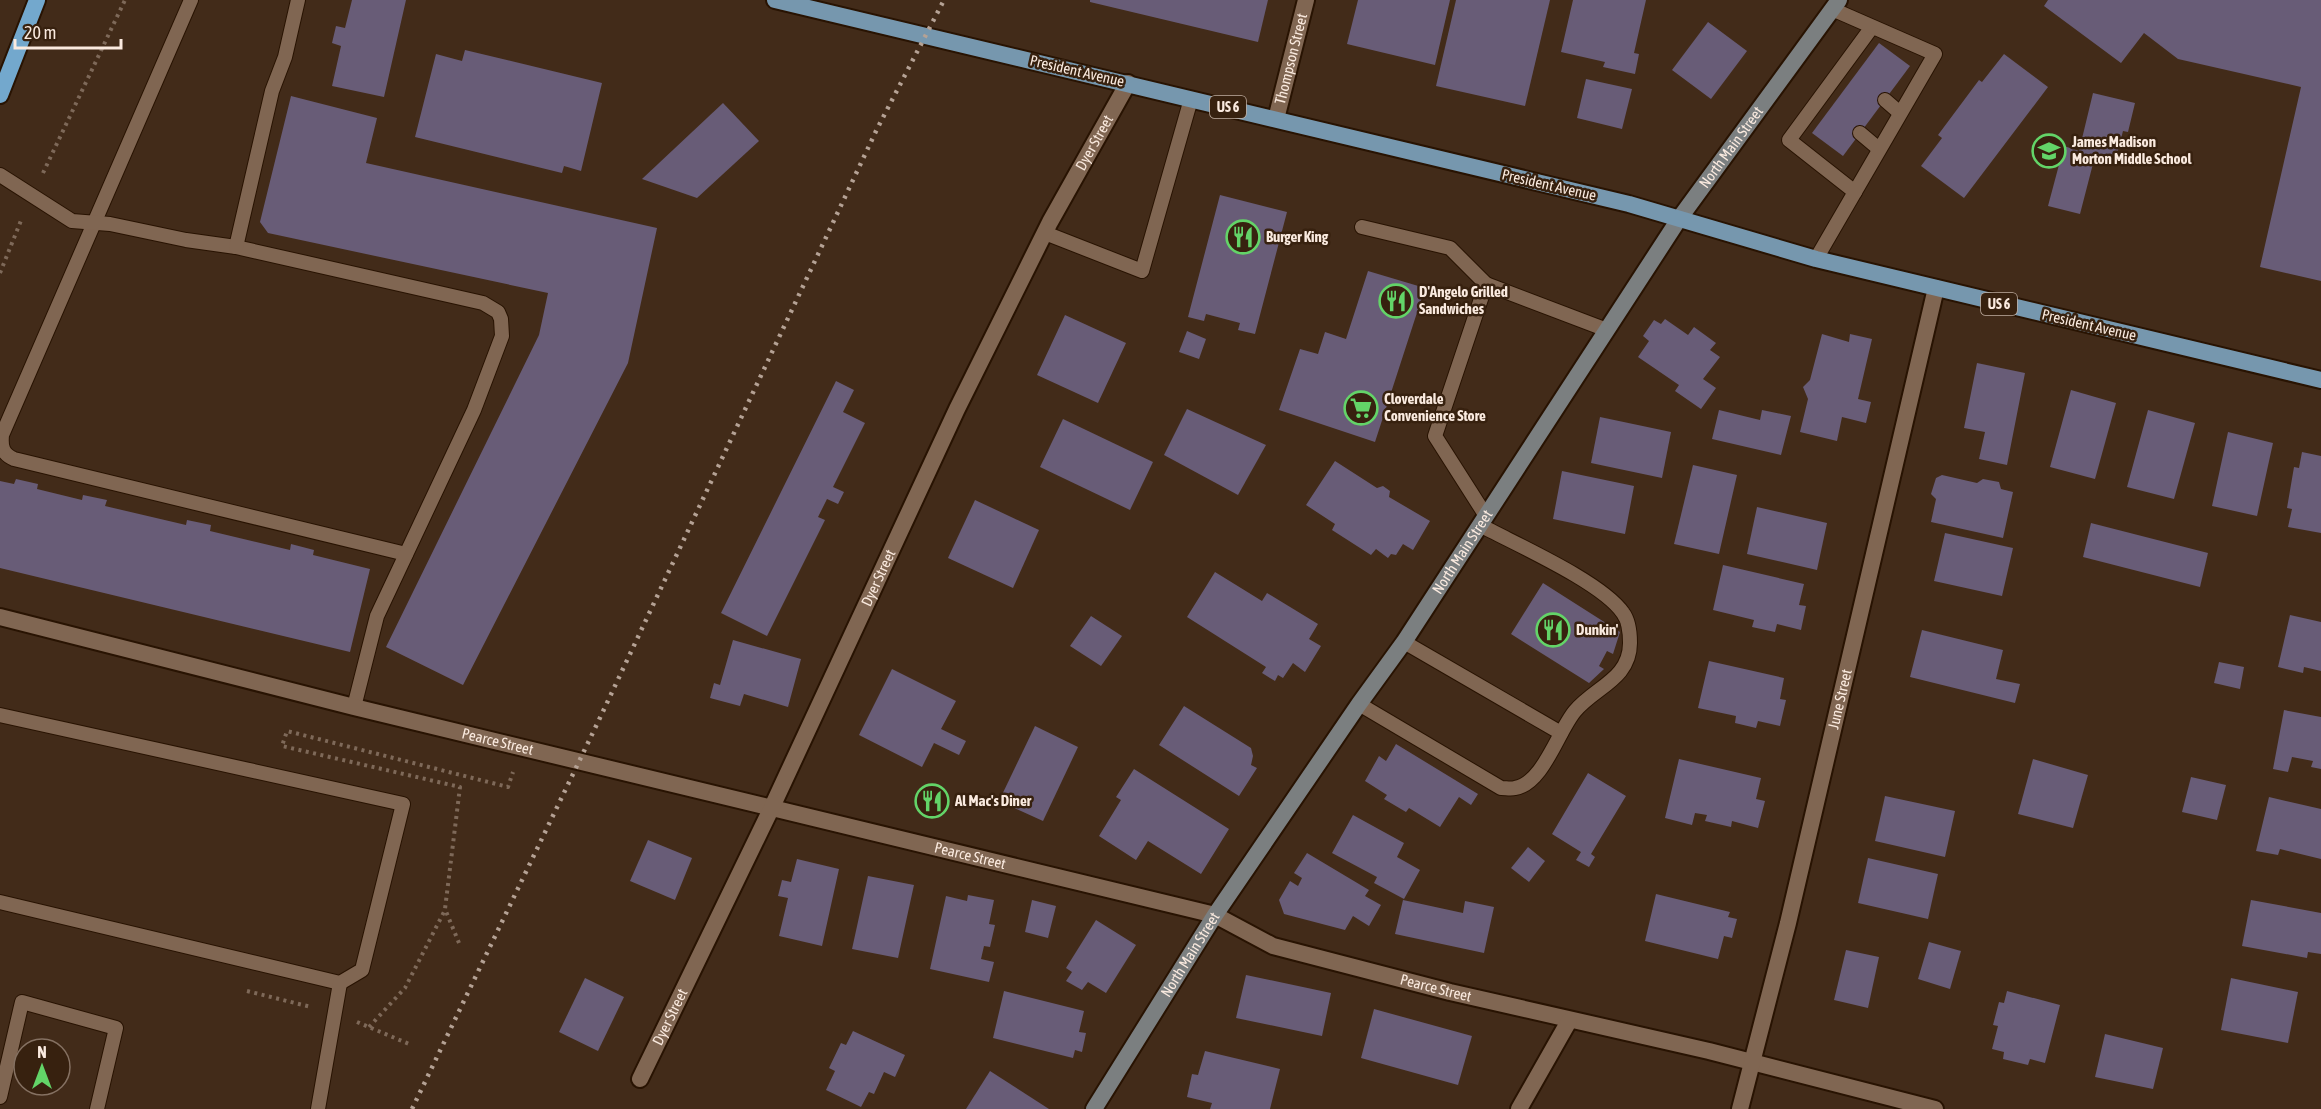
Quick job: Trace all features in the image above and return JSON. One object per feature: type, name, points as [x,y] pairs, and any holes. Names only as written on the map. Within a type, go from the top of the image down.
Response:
[{"type":"highway","points":[[0,95],[37,0]]},
{"type":"main road","name":"President Avenue","points":[[775,0],[833,7],[1191,99],[1629,204],[1816,259],[2321,380]]},
{"type":"main road","name":"North Main Street","points":[[1094,1109],[1215,915],[1404,642],[1679,219],[1836,4]]},
{"type":"street","name":"Thompson Street","points":[[1276,119],[1306,0]]},
{"type":"street","name":"Dyer Street","points":[[640,1079],[772,807],[957,409],[1045,233],[1128,83]]},
{"type":"street","name":"June Street","points":[[1740,1109],[1788,923],[1936,288]]},
{"type":"street","name":"Pearce Street","points":[[0,617],[354,707],[1215,915],[1273,946],[1569,1021],[1751,1062],[1935,1109]]},
{"type":"street","points":[[1519,1109],[1569,1021]]},
{"type":"lane","points":[[192,0],[93,222],[3,435],[3,451],[7,456],[406,554]]},
{"type":"lane","points":[[236,247],[272,91],[285,57],[298,0]]},
{"type":"lane","points":[[1816,259],[1935,54],[1872,27],[1836,4]]},
{"type":"lane","points":[[1855,192],[1789,140],[1826,104],[1851,69],[1872,27]]},
{"type":"lane","points":[[1045,233],[1142,271],[1191,99]]},
{"type":"lane","points":[[1885,100],[1900,113]]},
{"type":"lane","points":[[1860,134],[1880,149]]},
{"type":"lane","points":[[0,175],[72,221],[110,224],[186,240],[236,247],[483,303],[498,312],[501,318],[502,336],[478,401],[377,616],[354,707]]},
{"type":"lane","points":[[1362,226],[1450,248],[1486,284],[1607,330]]},
{"type":"lane","points":[[1359,704],[1501,788],[1516,788],[1527,783],[1539,771],[1576,709],[1611,683],[1622,670],[1630,653],[1630,632],[1623,613],[1605,595],[1483,520],[1435,436],[1486,284]]},
{"type":"lane","points":[[1404,642],[1561,734]]},
{"type":"lane","points":[[0,715],[403,804],[362,970],[340,983],[0,902]]},
{"type":"lane","points":[[318,1109],[340,983]]},
{"type":"lane","points":[[0,1097],[22,1002],[116,1028],[97,1109]]},
{"type":"path","points":[[0,273],[32,195],[125,0]]},
{"type":"path","points":[[369,1027],[405,987],[445,909]]},
{"type":"building","points":[[352,0],[406,0],[384,97],[332,86],[341,46],[332,43],[336,26],[345,28]]},
{"type":"building","points":[[1090,0],[1268,0],[1258,42],[1090,2]]},
{"type":"building","points":[[1358,0],[1450,0],[1435,65],[1347,44]]},
{"type":"building","points":[[1456,0],[1550,0],[1525,106],[1436,86]]},
{"type":"building","points":[[1573,0],[1646,0],[1634,53],[1639,54],[1635,74],[1603,67],[1605,62],[1561,52]]},
{"type":"building","points":[[2048,0],[2321,0],[2321,281],[2260,267],[2301,87],[2178,59],[2144,33],[2121,63],[2044,6]]},
{"type":"building","points":[[1708,22],[1747,51],[1711,99],[1672,70]]},
{"type":"building","points":[[1879,43],[1910,66],[1843,156],[1812,133]]},
{"type":"building","points":[[465,50],[602,83],[581,171],[564,166],[562,173],[415,137],[436,54],[462,61]]},
{"type":"building","points":[[2004,54],[2048,87],[1964,198],[1921,166],[1942,138],[1938,135],[1979,80],[1982,82]]},
{"type":"building","points":[[1586,79],[1632,89],[1622,129],[1577,118]]},
{"type":"building","points":[[2093,93],[2135,103],[2128,132],[2123,131],[2115,162],[2095,156],[2080,214],[2048,206],[2064,146],[2079,151]]},
{"type":"building","points":[[291,96],[377,118],[366,163],[657,228],[628,363],[463,685],[386,647],[539,335],[548,293],[268,233],[260,222]]},
{"type":"building","points":[[723,103],[759,141],[697,198],[642,179]]},
{"type":"building","points":[[1220,195],[1287,212],[1255,334],[1238,330],[1240,323],[1206,314],[1204,321],[1188,317]]},
{"type":"building","points":[[1368,271],[1425,288],[1375,442],[1279,410],[1300,349],[1318,354],[1325,332],[1346,339]]},
{"type":"building","points":[[1065,315],[1126,343],[1098,403],[1037,375]]},
{"type":"building","points":[[1665,319],[1688,335],[1694,327],[1716,343],[1710,350],[1720,357],[1703,379],[1716,388],[1701,409],[1675,391],[1679,385],[1638,357],[1649,341],[1643,336],[1654,320],[1661,324]]},
{"type":"building","points":[[1187,331],[1206,339],[1199,359],[1179,352]]},
{"type":"building","points":[[1822,334],[1849,342],[1850,334],[1872,339],[1858,399],[1871,402],[1866,423],[1842,417],[1837,441],[1800,432],[1808,399],[1803,387],[1810,380]]},
{"type":"building","points":[[1977,363],[2025,373],[2007,465],[1979,459],[1985,432],[1964,428]]},
{"type":"building","points":[[836,381],[854,390],[843,412],[865,423],[833,487],[844,492],[838,504],[827,499],[818,517],[825,520],[767,636],[721,613]]},
{"type":"building","points":[[2071,390],[2116,403],[2095,479],[2050,467]]},
{"type":"building","points":[[1187,409],[1266,445],[1238,495],[1164,455]]},
{"type":"building","points":[[1719,410],[1760,420],[1762,410],[1791,416],[1781,455],[1712,439]]},
{"type":"building","points":[[2148,410],[2195,423],[2174,499],[2127,487]]},
{"type":"building","points":[[1600,417],[1671,432],[1662,478],[1591,463]]},
{"type":"building","points":[[1063,419],[1153,462],[1130,510],[1040,467]]},
{"type":"building","points":[[2228,432],[2273,443],[2257,516],[2212,506]]},
{"type":"building","points":[[2302,452],[2321,456],[2321,533],[2288,527],[2292,509],[2287,508],[2294,467],[2299,468]]},
{"type":"building","points":[[1335,461],[1377,488],[1383,486],[1390,491],[1389,497],[1430,521],[1413,550],[1403,544],[1396,555],[1391,554],[1388,558],[1376,549],[1371,555],[1332,530],[1335,524],[1306,505]]},
{"type":"building","points":[[1693,465],[1737,475],[1719,554],[1674,544]]},
{"type":"building","points":[[1562,471],[1634,486],[1625,534],[1553,519]]},
{"type":"building","points":[[1942,475],[1977,483],[1983,479],[1999,482],[2001,489],[2013,492],[2003,538],[1931,522],[1936,499],[1931,494],[1936,478]]},
{"type":"building","points":[[16,479],[38,484],[37,489],[82,500],[83,495],[107,500],[105,506],[186,525],[187,520],[211,525],[210,531],[290,550],[291,544],[314,550],[313,555],[370,569],[350,652],[0,568],[0,481],[14,484]]},
{"type":"building","points":[[975,500],[1039,530],[1013,588],[948,558]]},
{"type":"building","points":[[1757,507],[1827,523],[1817,570],[1747,554]]},
{"type":"building","points":[[2091,523],[2208,553],[2200,587],[2083,557]]},
{"type":"building","points":[[1945,533],[2013,548],[2002,596],[1934,581]]},
{"type":"building","points":[[1723,565],[1804,584],[1799,605],[1806,606],[1801,630],[1777,624],[1775,632],[1752,627],[1754,620],[1713,610]]},
{"type":"building","points":[[1215,572],[1262,601],[1267,593],[1318,624],[1309,639],[1321,646],[1305,672],[1293,663],[1283,678],[1278,675],[1275,681],[1262,673],[1266,667],[1187,617]]},
{"type":"building","points":[[1543,583],[1620,632],[1613,654],[1607,651],[1599,666],[1604,669],[1589,683],[1511,634]]},
{"type":"building","points":[[2290,615],[2321,622],[2321,671],[2304,667],[2303,673],[2278,667]]},
{"type":"building","points":[[1091,616],[1122,636],[1101,666],[1070,646]]},
{"type":"building","points":[[1922,630],[2003,650],[1996,679],[2020,684],[2015,703],[1910,677]]},
{"type":"building","points":[[733,640],[801,659],[788,707],[744,694],[740,706],[710,698],[714,683],[720,685]]},
{"type":"building","points":[[1709,661],[1784,678],[1780,699],[1786,700],[1780,726],[1758,721],[1756,728],[1735,723],[1736,716],[1698,708]]},
{"type":"building","points":[[2219,662],[2244,667],[2240,689],[2214,683]]},
{"type":"building","points":[[892,669],[956,701],[941,729],[966,741],[959,755],[934,743],[922,767],[859,735]]},
{"type":"building","points":[[1184,706],[1251,748],[1253,756],[1251,765],[1257,768],[1239,796],[1159,745]]},
{"type":"building","points":[[2284,710],[2321,717],[2321,769],[2311,767],[2313,761],[2292,757],[2288,772],[2273,769]]},
{"type":"building","points":[[1035,726],[1078,747],[1043,821],[999,801]]},
{"type":"building","points":[[1396,744],[1478,794],[1471,805],[1459,797],[1440,827],[1409,808],[1406,812],[1384,799],[1387,795],[1365,781],[1379,756],[1386,761]]},
{"type":"building","points":[[1679,759],[1761,778],[1756,799],[1765,801],[1758,828],[1732,821],[1731,827],[1705,821],[1707,815],[1695,813],[1692,825],[1665,818]]},
{"type":"building","points":[[2033,759],[2088,775],[2073,828],[2018,814]]},
{"type":"building","points":[[1134,769],[1229,829],[1201,874],[1148,841],[1136,860],[1099,836],[1121,800],[1116,797]]},
{"type":"building","points":[[1588,773],[1626,796],[1591,854],[1595,857],[1589,867],[1576,860],[1581,852],[1552,834]]},
{"type":"building","points":[[2191,777],[2226,785],[2217,820],[2182,812]]},
{"type":"building","points":[[1885,796],[1955,811],[1945,857],[1875,841]]},
{"type":"building","points":[[2269,797],[2321,809],[2321,859],[2280,849],[2278,855],[2256,851]]},
{"type":"building","points":[[1353,815],[1404,843],[1397,857],[1420,870],[1404,899],[1374,883],[1377,877],[1332,853]]},
{"type":"building","points":[[648,840],[692,858],[675,900],[630,881]]},
{"type":"building","points":[[1528,847],[1545,861],[1529,882],[1511,868]]},
{"type":"building","points":[[1307,853],[1369,890],[1365,896],[1381,905],[1369,926],[1353,916],[1345,930],[1284,914],[1279,900],[1290,881],[1298,886],[1302,878],[1294,873]]},
{"type":"building","points":[[1868,858],[1938,874],[1928,919],[1858,903]]},
{"type":"building","points":[[797,859],[839,869],[822,946],[779,936],[788,898],[778,896],[782,880],[791,882]]},
{"type":"building","points":[[868,876],[914,885],[898,958],[852,949]]},
{"type":"building","points":[[1656,894],[1730,912],[1728,917],[1737,919],[1732,938],[1724,936],[1718,959],[1645,941]]},
{"type":"building","points":[[968,895],[994,900],[989,924],[995,925],[990,947],[984,946],[981,959],[994,962],[989,982],[930,969],[946,896],[967,901]]},
{"type":"building","points":[[1032,900],[1056,906],[1048,938],[1025,932]]},
{"type":"building","points":[[1403,900],[1463,913],[1465,901],[1494,907],[1484,953],[1395,934]]},
{"type":"building","points":[[2251,900],[2321,913],[2321,954],[2308,952],[2307,958],[2242,946]]},
{"type":"building","points":[[1096,920],[1136,945],[1106,993],[1088,982],[1082,990],[1066,981],[1072,972],[1066,968]]},
{"type":"building","points":[[1929,942],[1961,951],[1950,989],[1918,979]]},
{"type":"building","points":[[1846,950],[1879,957],[1868,1008],[1834,1000]]},
{"type":"building","points":[[1246,975],[1331,993],[1322,1036],[1236,1018]]},
{"type":"building","points":[[585,978],[624,997],[598,1051],[559,1032]]},
{"type":"building","points":[[2231,978],[2298,992],[2288,1043],[2221,1030]]},
{"type":"building","points":[[1004,991],[1084,1011],[1079,1032],[1086,1033],[1082,1052],[1075,1050],[1073,1058],[993,1038]]},
{"type":"building","points":[[2007,991],[2060,1005],[2045,1063],[2030,1059],[2028,1065],[2003,1059],[2004,1052],[1992,1049],[1998,1026],[1993,1025],[1999,1002],[2004,1003]]},
{"type":"building","points":[[1374,1009],[1472,1036],[1458,1085],[1361,1058]]},
{"type":"building","points":[[853,1031],[905,1055],[895,1077],[884,1072],[874,1094],[869,1092],[861,1107],[826,1090],[835,1071],[829,1068],[841,1043],[846,1045]]},
{"type":"building","points":[[2105,1034],[2163,1048],[2153,1089],[2095,1077]]},
{"type":"building","points":[[1205,1051],[1280,1069],[1270,1109],[1210,1109],[1212,1103],[1187,1097],[1192,1074],[1198,1075]]},
{"type":"building","points":[[990,1071],[1049,1109],[966,1109]]},
{"type":"railway","points":[[412,1109],[598,722],[877,129],[944,0]]},
{"type":"place","name":"James Madison Morton Middle School","points":[[2049,151]]},
{"type":"place","name":"Burger King","points":[[1243,237]]},
{"type":"place","name":"D'Angelo Grilled Sandwiches","points":[[1396,301]]},
{"type":"place","name":"Cloverdale Convenience Store","points":[[1361,408]]},
{"type":"place","name":"Dunkin'","points":[[1553,630]]},
{"type":"place","name":"Al Mac's Diner","points":[[932,801]]}]
